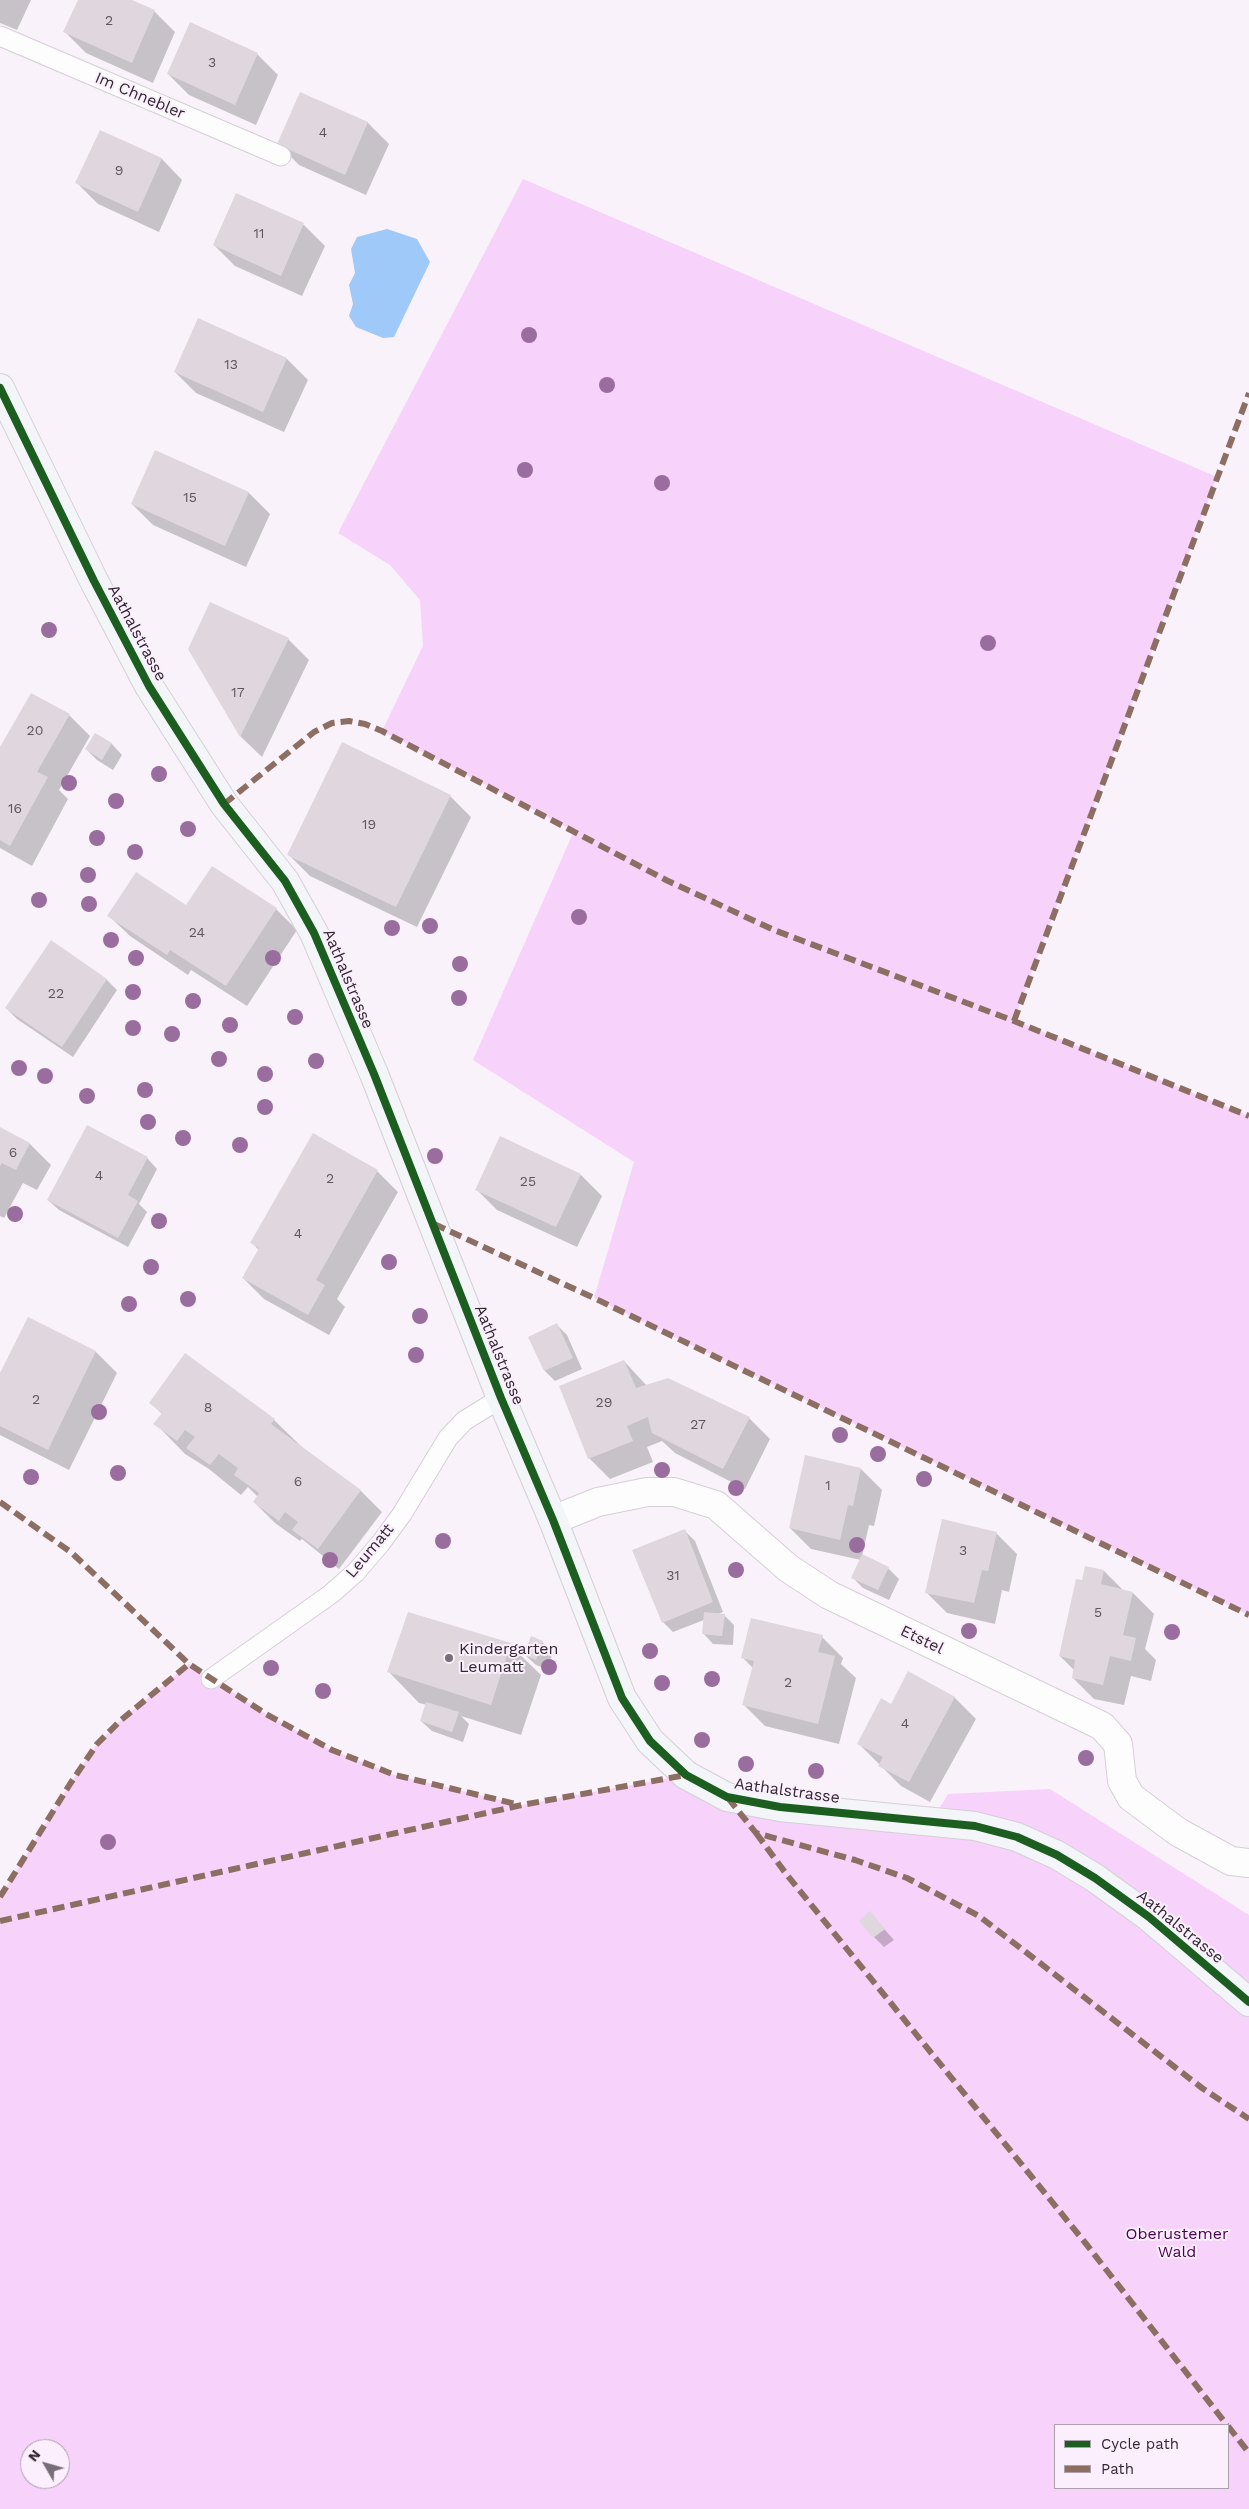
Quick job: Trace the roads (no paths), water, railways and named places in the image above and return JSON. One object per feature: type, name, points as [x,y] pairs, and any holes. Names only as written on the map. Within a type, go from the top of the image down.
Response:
[{"type":"street","name":"Aathalstrasse","points":[[0,388],[94,581],[150,686],[224,804],[286,881],[314,933],[377,1083],[501,1398],[553,1520],[622,1698],[650,1741],[686,1775],[727,1797],[780,1807],[975,1826],[1017,1838],[1057,1855],[1111,1889],[1149,1917],[1249,2002]]},
{"type":"street","name":"Etstel","points":[[553,1520],[598,1502],[647,1492],[674,1492],[716,1505],[788,1568],[828,1595],[1102,1726],[1118,1744],[1122,1781],[1131,1797],[1186,1836],[1231,1862],[1249,1863]]},
{"type":"lane","name":"Im Chnebler","points":[[0,36],[281,156]]},
{"type":"lane","name":"Leumatt","points":[[211,1679],[331,1594],[356,1572],[402,1514],[448,1438],[464,1421],[501,1398]]},
{"type":"water","points":[[387,229],[417,239],[430,262],[394,337],[383,338],[356,327],[349,316],[353,304],[349,285],[355,273],[351,249],[357,237]]},
{"type":"place","name":"Kindergarten Leumatt","points":[[449,1658]]},
{"type":"park label","name":"Oberustemer Wald","points":[[1177,2243]]}]
